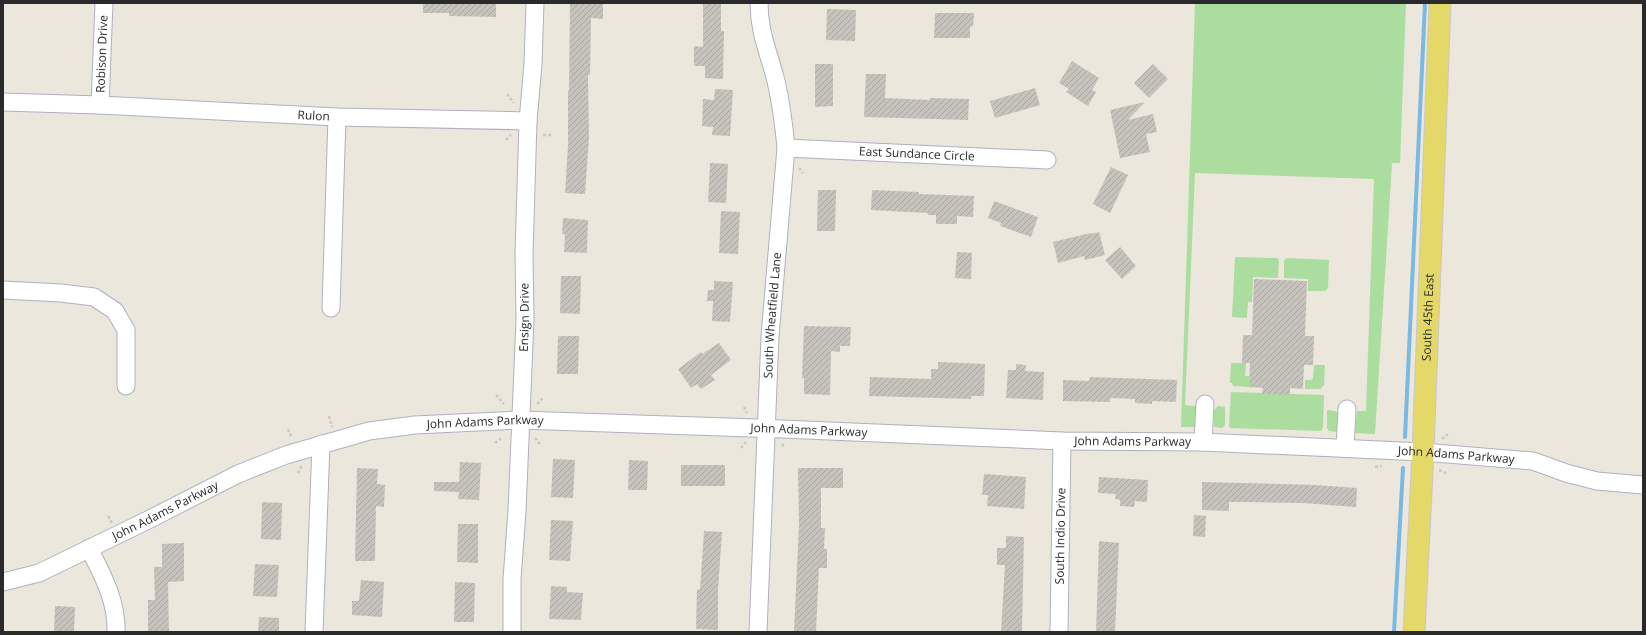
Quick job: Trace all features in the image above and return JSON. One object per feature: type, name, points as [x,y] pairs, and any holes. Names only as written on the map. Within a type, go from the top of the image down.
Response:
[{"type":"main road","name":"South 45th East","points":[[1414,632],[1423,452],[1440,3]]},
{"type":"street","name":"Robison Drive","points":[[100,105],[104,3]]},
{"type":"street","name":"Ensign Drive","points":[[512,632],[512,579],[525,320],[524,254],[528,121],[533,64],[535,3]]},
{"type":"street","name":"South Wheatfield Lane","points":[[758,632],[770,336],[786,148],[784,118],[776,80],[759,20],[759,3]]},
{"type":"street","name":"Rulon","points":[[3,102],[100,105],[337,117],[528,121]]},
{"type":"street","points":[[331,308],[337,117]]},
{"type":"street","name":"East Sundance Circle","points":[[786,148],[1047,160]]},
{"type":"street","points":[[3,290],[61,293],[94,297],[115,311],[126,330],[126,386]]},
{"type":"street","points":[[1203,442],[1205,404]]},
{"type":"street","points":[[1345,448],[1347,409]]},
{"type":"street","name":"John Adams Parkway","points":[[3,582],[38,573],[148,520],[238,474],[286,455],[369,431],[408,426],[521,420],[766,428],[1062,441],[1203,442],[1345,448],[1533,460],[1566,473],[1597,481],[1643,485]]},
{"type":"street","name":"South Indio Drive","points":[[1059,632],[1062,441]]},
{"type":"street","points":[[314,632],[321,444]]},
{"type":"street","points":[[89,548],[112,598],[116,632]]},
{"type":"path","points":[[507,94],[514,103]]},
{"type":"path","points":[[540,134],[551,135]]},
{"type":"path","points":[[799,167],[803,173]]},
{"type":"path","points":[[496,395],[504,404]]},
{"type":"path","points":[[536,405],[544,397]]},
{"type":"path","points":[[744,407],[748,413]]},
{"type":"path","points":[[329,416],[332,426]]},
{"type":"path","points":[[288,429],[292,439]]},
{"type":"path","points":[[495,443],[503,437]]},
{"type":"path","points":[[535,438],[540,444]]},
{"type":"path","points":[[741,448],[746,442]]},
{"type":"path","points":[[781,444],[785,448]]},
{"type":"path","points":[[298,473],[302,465]]},
{"type":"path","points":[[1436,468],[1448,474]]},
{"type":"green space","points":[[1195,3],[1406,3],[1400,163],[1392,163],[1375,434],[1355,433],[1357,411],[1366,411],[1374,179],[1195,173],[1185,405],[1196,406],[1195,427],[1181,427]]},
{"type":"green space","points":[[1235,257],[1277,258],[1279,260],[1278,278],[1253,277],[1252,302],[1248,302],[1247,318],[1232,317]]},
{"type":"green space","points":[[1288,258],[1329,260],[1328,288],[1325,291],[1308,291],[1308,279],[1284,278],[1284,261]]},
{"type":"green space","points":[[1231,363],[1246,363],[1245,376],[1250,376],[1249,387],[1233,386],[1232,383],[1230,383]]},
{"type":"green space","points":[[1314,365],[1325,365],[1324,386],[1322,386],[1321,389],[1305,389],[1305,380],[1311,380],[1313,378]]},
{"type":"green space","points":[[1231,392],[1324,395],[1323,428],[1321,431],[1230,428]]},
{"type":"green space","points":[[1218,406],[1225,407],[1225,425],[1222,428],[1214,427],[1214,410]]},
{"type":"green space","points":[[1327,410],[1336,411],[1338,414],[1337,432],[1329,431],[1327,428]]},
{"type":"building","points":[[423,3],[496,3],[496,17],[449,16],[449,13],[423,13]]},
{"type":"building","points":[[570,3],[603,3],[603,19],[591,18],[590,75],[588,75],[589,138],[585,194],[565,193],[568,146]]},
{"type":"building","points":[[703,3],[721,3],[721,31],[724,31],[723,79],[705,78],[705,66],[694,66],[694,46],[703,47]]},
{"type":"building","points":[[827,9],[856,10],[855,41],[826,40]]},
{"type":"building","points":[[935,13],[974,13],[973,26],[970,27],[970,38],[934,38]]},
{"type":"building","points":[[1072,61],[1099,78],[1092,90],[1096,92],[1088,106],[1066,92],[1069,89],[1059,83]]},
{"type":"building","points":[[815,64],[833,64],[833,106],[815,107]]},
{"type":"building","points":[[1153,64],[1168,79],[1149,98],[1134,83]]},
{"type":"building","points":[[866,74],[886,74],[885,98],[930,100],[930,98],[969,99],[968,120],[864,117]]},
{"type":"building","points":[[1035,88],[1040,105],[995,118],[990,101]]},
{"type":"building","points":[[715,89],[733,90],[730,136],[712,135],[713,127],[702,126],[703,99],[714,100]]},
{"type":"building","points":[[1145,102],[1128,120],[1153,114],[1157,132],[1146,134],[1150,152],[1120,158],[1110,110]]},
{"type":"building","points":[[710,163],[728,164],[726,203],[708,202]]},
{"type":"building","points":[[1111,167],[1128,175],[1110,213],[1093,204]]},
{"type":"building","points":[[818,190],[836,190],[835,231],[817,231]]},
{"type":"building","points":[[872,190],[919,192],[919,194],[974,196],[973,217],[957,216],[957,224],[936,224],[936,215],[928,215],[928,213],[871,210]]},
{"type":"building","points":[[994,201],[1038,217],[1031,237],[1000,226],[1001,223],[988,218]]},
{"type":"building","points":[[721,211],[740,212],[738,254],[719,253]]},
{"type":"building","points":[[563,218],[588,220],[587,253],[564,252],[565,234],[562,234]]},
{"type":"building","points":[[1099,232],[1105,255],[1085,260],[1084,256],[1058,263],[1053,242]]},
{"type":"building","points":[[1120,247],[1136,266],[1122,279],[1105,260]]},
{"type":"building","points":[[957,252],[972,253],[971,279],[955,278]]},
{"type":"building","points":[[561,276],[581,276],[580,314],[560,313]]},
{"type":"building","points":[[1254,279],[1307,281],[1305,336],[1314,336],[1313,365],[1304,365],[1303,389],[1290,388],[1290,395],[1262,394],[1263,388],[1249,387],[1250,363],[1242,363],[1243,335],[1252,335]]},
{"type":"building","points":[[714,281],[733,282],[730,322],[712,321],[713,301],[707,301],[708,290],[714,290]]},
{"type":"building","points":[[804,326],[851,327],[850,346],[840,346],[840,352],[831,351],[830,395],[804,394],[804,378],[802,378]]},
{"type":"building","points":[[558,336],[579,336],[578,374],[557,374]]},
{"type":"building","points":[[719,343],[731,360],[711,375],[715,380],[701,389],[697,384],[691,388],[678,369],[701,352],[702,354]]},
{"type":"building","points":[[938,362],[985,364],[984,396],[971,396],[971,399],[869,396],[870,377],[931,379],[931,369],[938,369]]},
{"type":"building","points":[[1016,364],[1026,365],[1025,371],[1044,372],[1043,400],[1006,398],[1008,370],[1016,370]]},
{"type":"building","points":[[1090,377],[1177,380],[1176,402],[1152,401],[1152,404],[1135,403],[1135,399],[1110,398],[1110,402],[1063,401],[1063,380],[1089,381]]},
{"type":"building","points":[[553,459],[575,460],[573,498],[551,497]]},
{"type":"building","points":[[629,460],[648,461],[647,490],[628,490]]},
{"type":"building","points":[[460,462],[481,463],[479,500],[458,499],[459,492],[434,491],[434,482],[459,482]]},
{"type":"building","points":[[681,465],[725,465],[725,486],[681,486]]},
{"type":"building","points":[[357,468],[378,469],[377,484],[385,485],[384,507],[376,506],[375,561],[355,561]]},
{"type":"building","points":[[798,468],[843,468],[843,488],[821,488],[821,528],[825,528],[824,549],[827,549],[827,568],[819,568],[816,632],[794,632],[799,524]]},
{"type":"building","points":[[984,474],[1026,477],[1024,509],[987,506],[988,495],[982,495]]},
{"type":"building","points":[[1099,477],[1148,480],[1147,502],[1135,501],[1134,507],[1120,506],[1120,500],[1115,499],[1116,494],[1098,493]]},
{"type":"building","points":[[1202,482],[1316,485],[1357,488],[1356,507],[1303,503],[1229,502],[1229,511],[1202,510]]},
{"type":"building","points":[[262,502],[282,503],[281,540],[261,539]]},
{"type":"building","points":[[1194,515],[1206,516],[1205,537],[1193,536]]},
{"type":"building","points":[[551,520],[573,521],[570,561],[549,560]]},
{"type":"building","points":[[458,524],[478,524],[478,563],[457,562]]},
{"type":"building","points":[[704,531],[722,532],[718,590],[718,630],[696,629],[697,589],[700,590]]},
{"type":"building","points":[[1006,536],[1024,537],[1022,632],[1001,632],[1005,565],[997,565],[997,548],[1006,548]]},
{"type":"building","points":[[1099,541],[1119,543],[1115,632],[1096,632]]},
{"type":"building","points":[[184,543],[184,581],[168,582],[169,632],[148,632],[148,600],[155,600],[154,567],[162,567],[162,544]]},
{"type":"building","points":[[255,564],[279,565],[277,597],[253,596]]},
{"type":"building","points":[[361,580],[384,582],[382,617],[352,615],[352,601],[359,601]]},
{"type":"building","points":[[455,582],[475,583],[474,622],[454,622]]},
{"type":"building","points":[[551,586],[567,587],[567,592],[583,593],[581,620],[549,619]]},
{"type":"building","points":[[55,606],[75,607],[74,632],[54,632]]},
{"type":"building","points":[[259,617],[279,618],[279,632],[258,632]]},
{"type":"waterway","points":[[1405,437],[1425,3]]},
{"type":"waterway","points":[[1394,632],[1403,468]]}]
